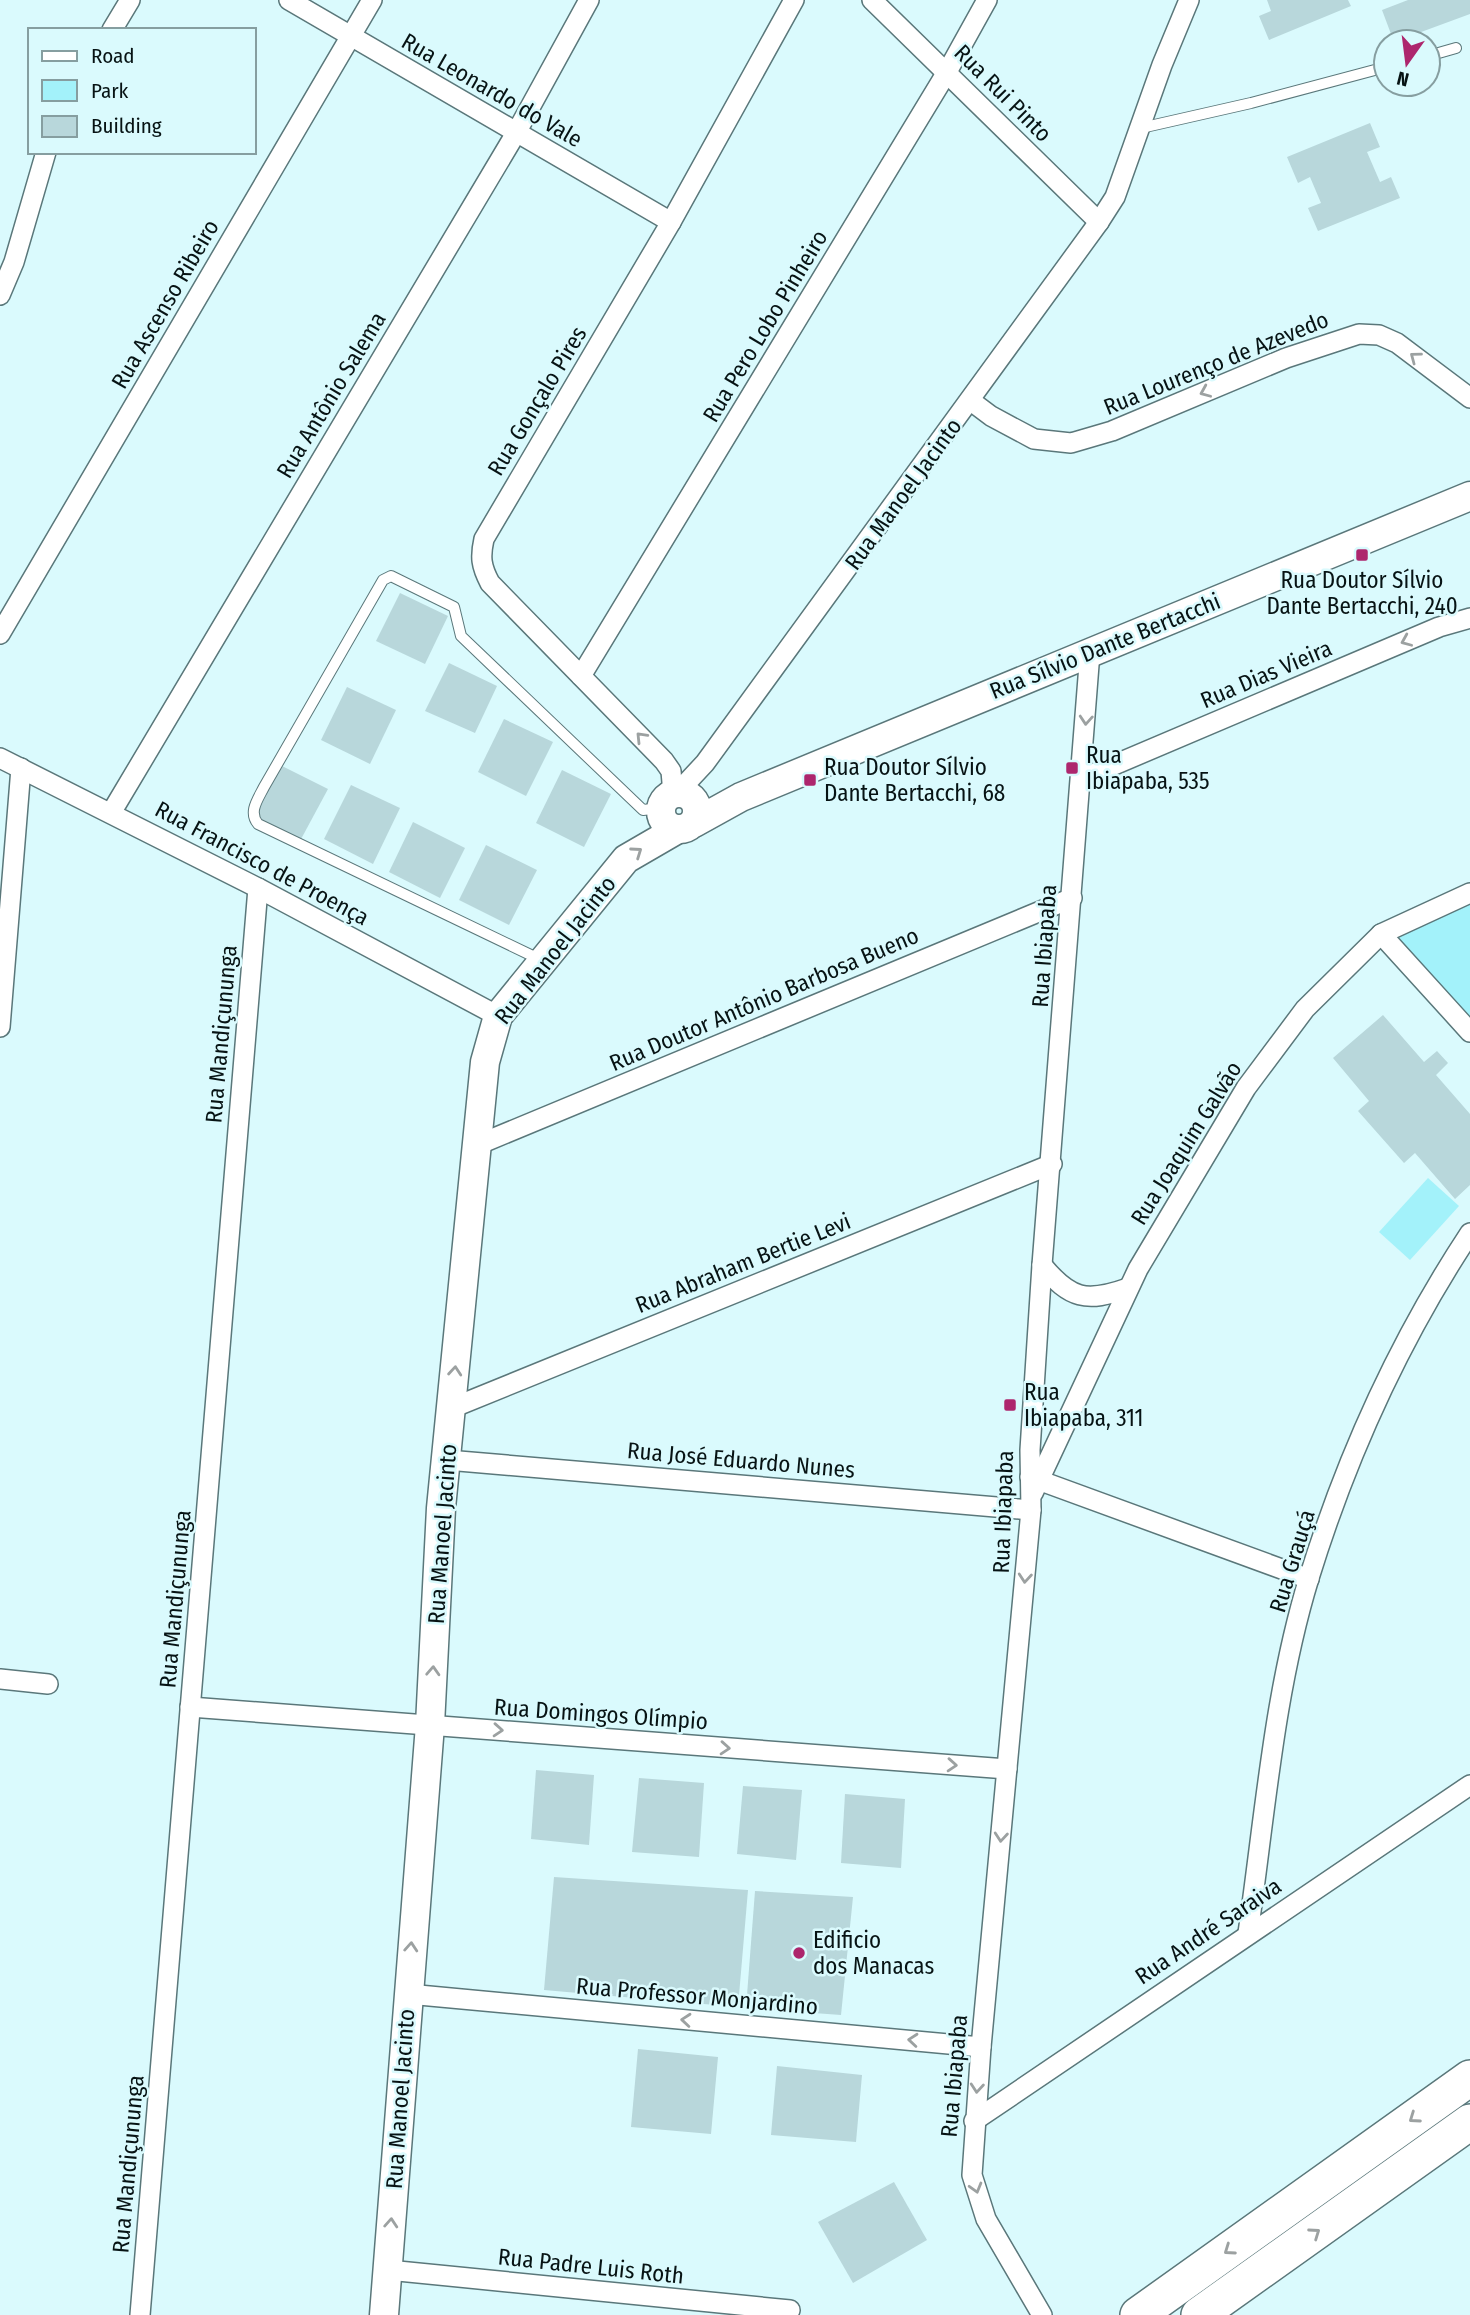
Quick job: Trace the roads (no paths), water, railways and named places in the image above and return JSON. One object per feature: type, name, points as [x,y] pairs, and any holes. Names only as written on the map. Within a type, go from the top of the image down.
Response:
[{"type":"highway","points":[[1138,2315],[1470,2078]]},
{"type":"highway","points":[[1199,2315],[1470,2122]]},
{"type":"street","points":[[112,28],[130,0]]},
{"type":"street","name":"Rua Leonardo do Vale","points":[[289,0],[671,222]]},
{"type":"street","name":"Rua Ascenso Ribeiro","points":[[0,634],[372,0]]},
{"type":"street","name":"Rua Antônio Salema","points":[[111,813],[516,133],[589,0]]},
{"type":"street","name":"Rua Gonçalo Pires","points":[[680,805],[671,771],[664,761],[490,583],[480,555],[484,539],[671,222],[794,0]]},
{"type":"street","name":"Rua Rui Pinto","points":[[872,0],[1099,222]]},
{"type":"street","name":"Rua Pero Lobo Pinheiro","points":[[581,676],[947,72],[987,0]]},
{"type":"street","name":"Rua Manoel Jacinto","points":[[384,2315],[430,1725],[441,1508],[475,1146],[485,1062],[498,1016],[626,859],[680,805],[705,763],[1099,222],[1115,197],[1162,65],[1189,0]]},
{"type":"street","points":[[0,295],[18,250],[45,154]]},
{"type":"street","name":"Rua Lourenço de Azevedo","points":[[971,401],[991,416],[1034,439],[1071,443],[1112,431],[1286,358],[1359,334],[1379,335],[1397,343],[1470,398]]},
{"type":"street","name":"Rua Sílvio Dante Bertacchi","points":[[680,805],[741,797],[1470,496]]},
{"type":"street","name":"Rua Dias Vieira","points":[[1081,779],[1438,628],[1470,618]]},
{"type":"street","name":"Rua Ibiapaba","points":[[1042,2315],[981,2206],[972,2175],[974,2120],[1033,1490],[1042,1265],[1090,652]]},
{"type":"street","name":"Rua Francisco de Proença","points":[[0,758],[258,888],[498,1016]]},
{"type":"street","points":[[0,1027],[21,768]]},
{"type":"street","name":"Rua Mandiçununga","points":[[141,2315],[258,888]]},
{"type":"street","name":"Rua Joaquim Galvão","points":[[1033,1490],[1128,1288],[1246,1088],[1305,1009],[1381,934],[1470,893]]},
{"type":"street","name":"Rua Doutor Antônio Barbosa Bueno","points":[[475,1146],[1072,898]]},
{"type":"street","points":[[1381,934],[1470,1032]]},
{"type":"street","name":"Rua Abraham Bertie Levi","points":[[452,1408],[1052,1164]]},
{"type":"street","name":"Rua Grauçá","points":[[1248,1933],[1282,1693],[1309,1580],[1342,1481],[1385,1380],[1429,1295],[1470,1233]]},
{"type":"street","points":[[1042,1265],[1060,1287],[1079,1296],[1104,1296],[1128,1288]]},
{"type":"street","name":"Rua José Eduardo Nunes","points":[[447,1460],[1033,1490],[1309,1580]]},
{"type":"street","points":[[0,1679],[48,1684]]},
{"type":"street","name":"Rua Domingos Olímpio","points":[[190,1707],[1007,1769]]},
{"type":"street","name":"Rua André Saraiva","points":[[974,2120],[1470,1785]]},
{"type":"street","name":"Rua Professor Monjardino","points":[[408,1994],[981,2047]]},
{"type":"street","name":"Rua Padre Luis Roth","points":[[388,2270],[790,2309]]},
{"type":"lane","points":[[1442,52],[1456,48]]},
{"type":"lane","points":[[1141,128],[1251,103],[1372,71]]},
{"type":"lane","points":[[542,961],[258,824],[253,818],[264,787],[383,580],[391,576],[454,607],[461,636],[643,810],[680,805]]},
{"type":"place","name":"Rua Doutor Sílvio Dante Bertacchi, 240","points":[[1362,555]]},
{"type":"place","name":"Rua Ibiapaba, 535","points":[[1072,768]]},
{"type":"place","name":"Rua Doutor Sílvio Dante Bertacchi, 68","points":[[810,780]]},
{"type":"place","name":"Rua Ibiapaba, 311","points":[[1010,1405]]},
{"type":"place","name":"Edificio dos Manacas","points":[[799,1953]]}]
